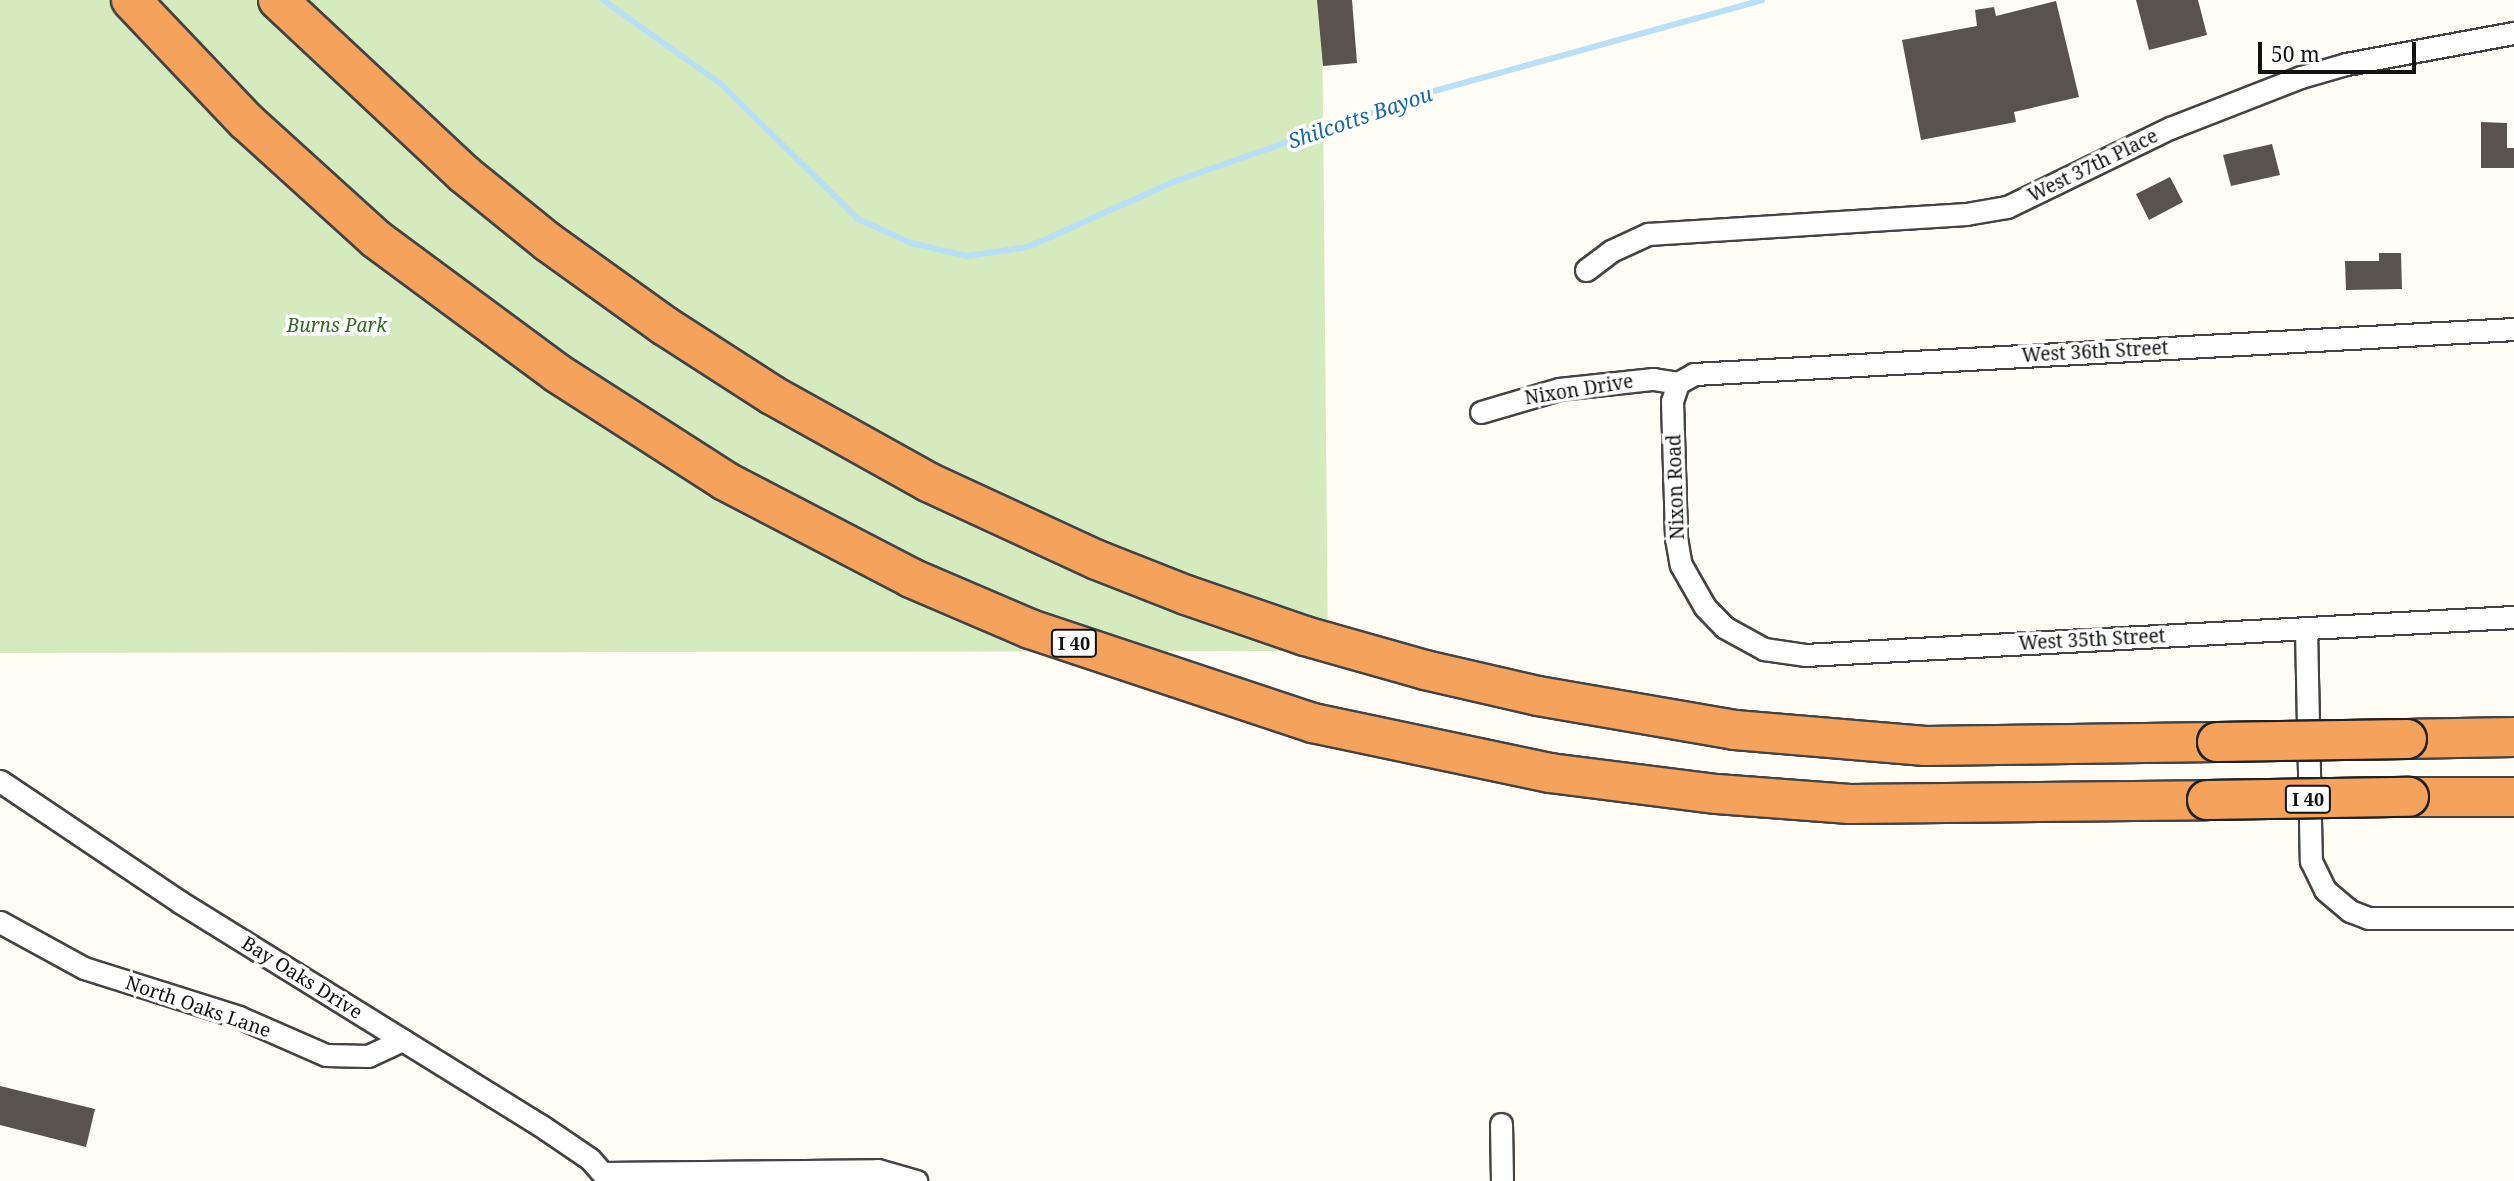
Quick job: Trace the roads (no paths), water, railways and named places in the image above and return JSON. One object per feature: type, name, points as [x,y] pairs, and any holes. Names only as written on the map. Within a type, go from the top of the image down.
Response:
[{"type":"highway","name":"I 40","points":[[131,0],[246,121],[376,239],[557,373],[725,481],[911,578],[1006,620],[1313,723],[1550,773],[1717,794],[1850,804],[2514,797]]},
{"type":"highway","points":[[278,0],[464,174],[548,242],[676,333],[772,395],[928,482],[1097,560],[1186,595],[1424,670],[1564,701],[1735,730],[1925,746],[2514,737]]},
{"type":"street","name":"West 37th Place","points":[[1586,270],[1611,251],[1648,234],[1966,214],[2007,207],[2170,128],[2301,76],[2346,64],[2514,33]]},
{"type":"street","name":"West 36th Street","points":[[1678,383],[1693,374],[2514,329]]},
{"type":"street","name":"Nixon Drive","points":[[1481,412],[1559,389],[1653,379],[1678,383]]},
{"type":"street","name":"Nixon Road","points":[[1678,383],[1672,401],[1676,538],[1693,590]]},
{"type":"street","name":"West 35th Street","points":[[1693,590],[1705,607],[1738,637],[1764,649],[1805,655],[2514,617]]},
{"type":"street","points":[[2306,629],[2311,860],[2325,890],[2350,911],[2368,918],[2514,918]]},
{"type":"street","name":"Bay Oaks Drive","points":[[0,781],[180,902],[540,1125],[607,1177],[878,1170],[916,1181]]},
{"type":"street","name":"North Oaks Lane","points":[[0,922],[84,968],[239,1017],[326,1055],[368,1056],[402,1040]]},
{"type":"street","points":[[1501,1124],[1502,1181]]},
{"type":"waterway","name":"Shilcotts Bayou","points":[[603,0],[720,83],[858,219],[911,243],[967,256],[1028,247],[1173,182],[1427,93],[1762,0]]},
{"type":"park label","name":"Burns Park","points":[[337,326]]}]
